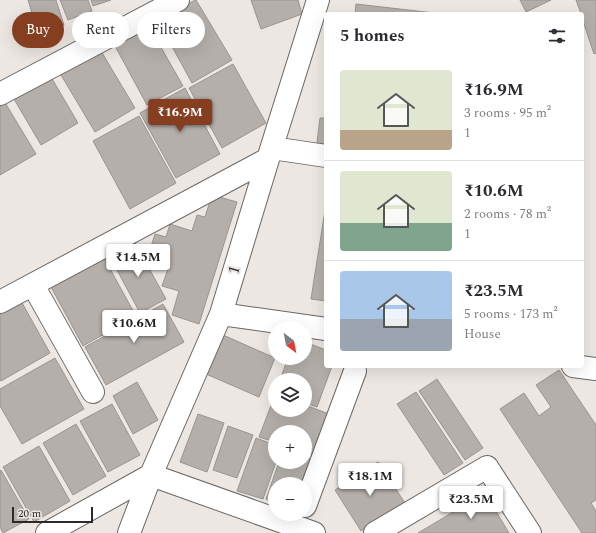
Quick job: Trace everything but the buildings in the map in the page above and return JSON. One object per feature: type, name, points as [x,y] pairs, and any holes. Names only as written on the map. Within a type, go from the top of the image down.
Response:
[{"type":"street","points":[[0,94],[178,0]]},
{"type":"street","name":"1","points":[[129,533],[151,475],[220,314],[318,0]]},
{"type":"street","points":[[0,302],[270,153],[324,156]]},
{"type":"street","points":[[32,285],[93,392]]},
{"type":"street","points":[[220,314],[324,329]]},
{"type":"street","points":[[585,368],[596,386]]},
{"type":"street","points":[[312,487],[355,372]]},
{"type":"street","points":[[375,533],[487,467],[530,533]]},
{"type":"street","points":[[47,533],[151,475],[302,527]]}]
